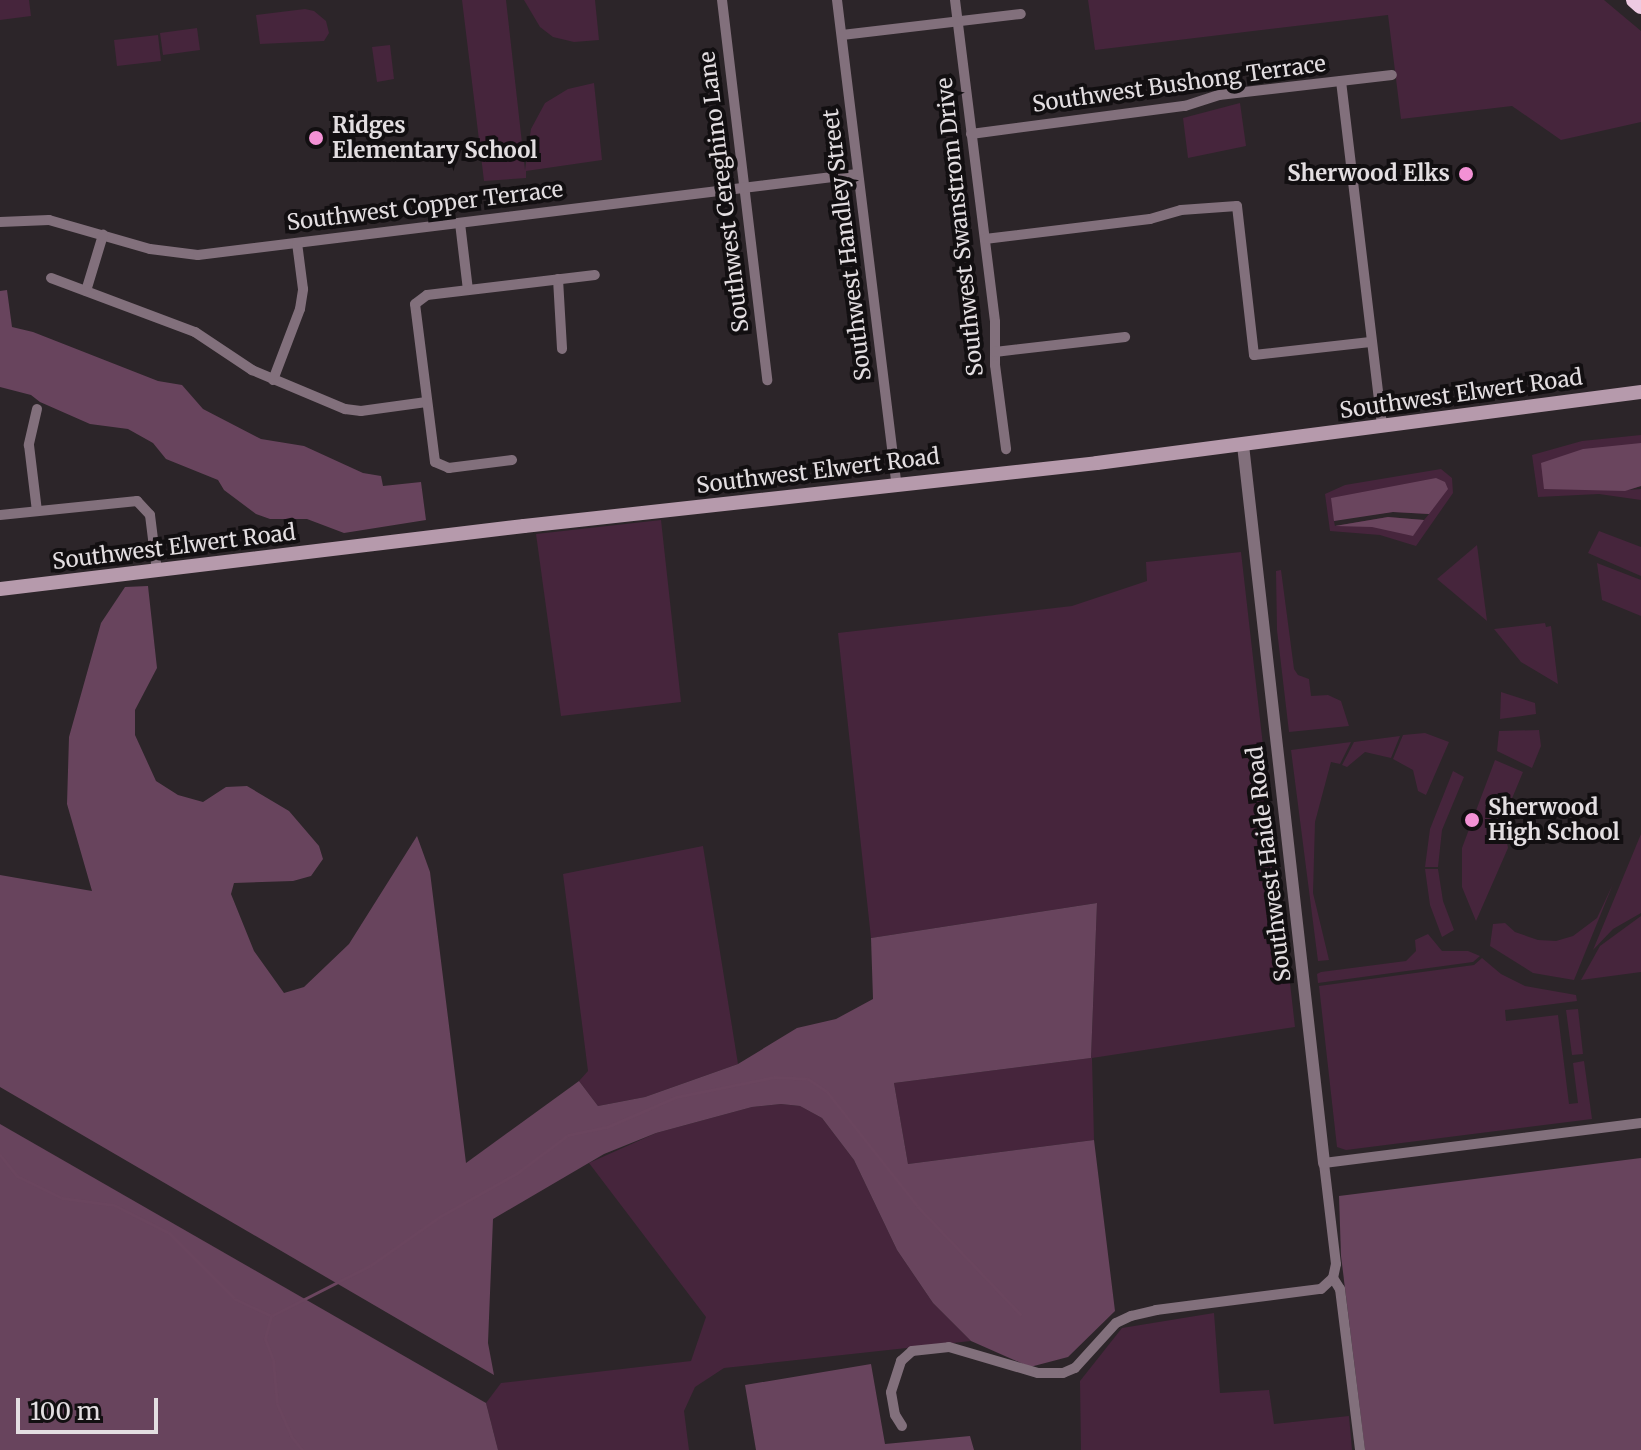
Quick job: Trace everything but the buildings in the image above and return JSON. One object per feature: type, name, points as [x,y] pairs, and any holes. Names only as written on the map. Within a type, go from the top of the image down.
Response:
[{"type":"highway","points":[[1634,0],[1641,6]]},
{"type":"main road","name":"Southwest Elwert Road","points":[[0,589],[1243,445],[1641,392]]},
{"type":"street","name":"Southwest Cereghino Lane","points":[[722,0],[767,380]]},
{"type":"street","name":"Southwest Handley Street","points":[[837,0],[896,484]]},
{"type":"street","name":"Southwest Swanstrom Drive","points":[[955,0],[985,239],[1006,449]]},
{"type":"street","points":[[842,35],[1021,14]]},
{"type":"street","name":"Southwest Bushong Terrace","points":[[971,134],[1185,106],[1219,95],[1392,75]]},
{"type":"street","points":[[1341,81],[1382,427]]},
{"type":"street","name":"Southwest Copper Terrace","points":[[0,222],[49,220],[150,249],[189,255],[857,174]]},
{"type":"street","points":[[985,239],[1150,219],[1181,210],[1237,206],[1254,355],[1370,342]]},
{"type":"street","points":[[460,223],[468,290]]},
{"type":"street","points":[[86,291],[103,235]]},
{"type":"street","points":[[273,380],[300,309],[303,289],[297,243]]},
{"type":"street","points":[[512,460],[441,467],[433,458],[414,308],[418,300],[427,295],[595,275]]},
{"type":"street","points":[[51,278],[195,332],[242,365],[354,411],[426,402]]},
{"type":"street","points":[[558,279],[562,349]]},
{"type":"street","points":[[995,352],[1125,337]]},
{"type":"street","points":[[37,409],[29,445],[37,511]]},
{"type":"street","name":"Southwest Haide Road","points":[[1243,445],[1336,1264],[1333,1278],[1340,1289],[1360,1450]]},
{"type":"street","points":[[0,515],[126,499],[140,502],[150,517],[157,571]]},
{"type":"street","points":[[1324,1163],[1641,1123]]},
{"type":"street","points":[[902,1426],[895,1415],[891,1392],[901,1361],[912,1351],[949,1347],[1038,1373],[1063,1373],[1075,1368],[1116,1323],[1131,1316],[1156,1310],[1321,1289],[1333,1278]]},
{"type":"shaded area","points":[[0,0],[29,0],[31,16],[0,20]]},
{"type":"shaded area","points":[[462,0],[506,0],[525,170],[531,129],[545,103],[568,89],[594,83],[602,160],[526,171],[526,178],[484,181]]},
{"type":"shaded area","points":[[524,0],[595,0],[599,40],[574,42],[553,37],[540,27]]},
{"type":"shaded area","points":[[1088,0],[1604,0],[1641,31],[1641,122],[1561,140],[1512,106],[1401,119],[1388,15],[1095,50]]},
{"type":"shaded area","points":[[305,9],[314,11],[326,21],[329,33],[324,41],[260,44],[256,15]]},
{"type":"shaded area","points":[[197,28],[200,50],[163,55],[160,33]]},
{"type":"shaded area","points":[[158,35],[161,61],[117,66],[114,40]]},
{"type":"shaded area","points":[[390,45],[394,79],[377,82],[372,47]]},
{"type":"shaded area","points":[[1240,103],[1246,146],[1188,158],[1183,118]]},
{"type":"shaded area","points":[[7,290],[12,327],[33,332],[158,381],[182,385],[203,409],[261,439],[304,446],[363,473],[381,476],[383,486],[421,482],[426,520],[344,533],[307,519],[270,519],[256,514],[224,490],[218,480],[166,459],[153,443],[128,429],[90,424],[31,395],[0,387],[0,291]]},
{"type":"shaded area","points":[[1641,435],[1641,486],[1627,490],[1641,489],[1641,500],[1599,494],[1538,497],[1532,455],[1582,441]]},
{"type":"shaded area","points":[[1641,443],[1641,486],[1625,491],[1544,489],[1541,463],[1583,449]]},
{"type":"shaded area","points":[[1441,469],[1452,478],[1453,493],[1416,546],[1380,535],[1330,531],[1325,494],[1345,485]],"holes":[[[1393,512],[1429,514],[1424,520],[1388,517],[1335,526],[1334,521]]]},
{"type":"shaded area","points":[[1436,478],[1445,482],[1448,489],[1429,514],[1393,512],[1334,521],[1331,498]]},
{"type":"shaded area","points":[[1388,517],[1424,520],[1413,536],[1372,527],[1335,526]]},
{"type":"shaded area","points":[[661,520],[681,702],[561,716],[536,534]]},
{"type":"shaded area","points":[[1599,531],[1641,547],[1641,576],[1588,553]]},
{"type":"shaded area","points":[[1477,545],[1487,621],[1437,579]]},
{"type":"shaded area","points":[[1241,552],[1295,1027],[1092,1058],[1094,1140],[908,1164],[894,1083],[1091,1058],[1097,903],[871,938],[838,633],[1072,606],[1147,581],[1146,562]]},
{"type":"shaded area","points":[[1597,563],[1641,580],[1641,616],[1602,600]]},
{"type":"shaded area","points":[[1281,570],[1294,669],[1298,675],[1309,679],[1311,696],[1328,695],[1341,701],[1349,726],[1289,732],[1277,630],[1276,571]]},
{"type":"shaded area","points":[[148,586],[157,668],[135,710],[135,735],[156,781],[178,795],[203,802],[226,787],[247,786],[289,811],[319,846],[323,859],[311,876],[293,881],[234,883],[231,894],[254,951],[284,993],[304,987],[349,944],[417,836],[430,872],[466,1163],[579,1081],[598,1106],[645,1097],[738,1064],[797,1028],[836,1019],[873,999],[871,938],[1097,903],[1091,1058],[894,1083],[908,1164],[1094,1140],[1115,1311],[1068,1357],[1030,1367],[971,1341],[933,1303],[897,1250],[854,1160],[822,1118],[800,1106],[781,1104],[752,1107],[656,1133],[604,1154],[493,1219],[488,1343],[494,1375],[0,1087],[0,875],[92,891],[67,804],[69,737],[101,623],[125,587]]},
{"type":"shaded area","points":[[1545,623],[1546,627],[1551,626],[1558,684],[1521,662],[1494,629]]},
{"type":"shaded area","points":[[1501,692],[1535,703],[1536,714],[1500,719]]},
{"type":"shaded area","points":[[1539,730],[1541,746],[1532,768],[1497,751],[1499,731]]},
{"type":"shaded area","points":[[1425,733],[1449,742],[1426,795],[1418,791],[1413,770],[1393,759],[1403,735]]},
{"type":"shaded area","points":[[1400,736],[1391,758],[1365,752],[1347,767],[1342,765],[1354,742]]},
{"type":"shaded area","points":[[1351,742],[1340,764],[1331,762],[1315,822],[1313,893],[1329,960],[1318,961],[1291,750]]},
{"type":"shaded area","points":[[1495,760],[1523,772],[1503,820],[1508,848],[1476,921],[1462,887],[1462,848]]},
{"type":"shaded area","points":[[1453,771],[1464,777],[1442,830],[1438,867],[1425,867],[1430,829]]},
{"type":"shaded area","points":[[1641,834],[1641,913],[1613,929],[1593,950]]},
{"type":"shaded area","points":[[703,846],[738,1064],[645,1097],[598,1106],[579,1081],[588,1071],[563,874]]},
{"type":"shaded area","points":[[1425,869],[1438,869],[1443,901],[1454,930],[1442,937],[1430,905]]},
{"type":"shaded area","points":[[1613,884],[1574,980],[1533,973],[1490,946],[1493,924],[1505,923],[1515,932],[1538,940],[1556,941],[1573,936],[1597,918]]},
{"type":"shaded area","points":[[1641,916],[1641,972],[1581,980],[1600,946]]},
{"type":"shaded area","points":[[1428,934],[1442,951],[1468,951],[1480,956],[1473,962],[1318,983],[1317,974],[1321,972],[1406,961],[1416,951],[1415,940]]},
{"type":"shaded area","points":[[1482,958],[1501,974],[1525,986],[1576,995],[1577,1001],[1505,1010],[1506,1021],[1558,1015],[1569,1104],[1578,1103],[1573,1063],[1584,1061],[1592,1119],[1346,1150],[1337,1147],[1319,986],[1474,965]]},
{"type":"shaded area","points":[[1578,1009],[1583,1054],[1572,1055],[1566,1010]]},
{"type":"shaded area","points":[[800,1106],[822,1118],[854,1160],[897,1250],[933,1303],[971,1341],[724,1368],[695,1387],[684,1411],[689,1450],[498,1450],[486,1403],[501,1383],[691,1361],[706,1317],[589,1163],[656,1133],[752,1107]]},
{"type":"shaded area","points":[[0,1124],[486,1403],[498,1450],[0,1450]]},
{"type":"shaded area","points":[[1641,1158],[1641,1450],[1365,1450],[1341,1256],[1339,1196]]},
{"type":"shaded area","points":[[1214,1313],[1220,1393],[1269,1390],[1274,1424],[1349,1416],[1352,1450],[1081,1450],[1080,1381],[1122,1328]]},
{"type":"shaded area","points":[[871,1364],[885,1444],[970,1436],[974,1450],[756,1450],[745,1385]]},
{"type":"waterway","points":[[271,1316],[371,1265],[439,1217],[517,1173],[568,1135],[607,1127],[676,1097],[774,1077],[808,1079],[827,1092],[918,1207],[1020,1314]]},
{"type":"waterway","points":[[0,1155],[17,1176],[62,1198],[114,1205],[169,1233],[235,1299],[271,1316]]},
{"type":"waterway","points":[[271,1316],[265,1339],[273,1360],[277,1404],[291,1436],[302,1450]]},
{"type":"place","name":"Ridges Elementary School","points":[[316,138]]},
{"type":"place","name":"Sherwood Elks","points":[[1466,174]]},
{"type":"place","name":"Sherwood High School","points":[[1472,820]]}]
